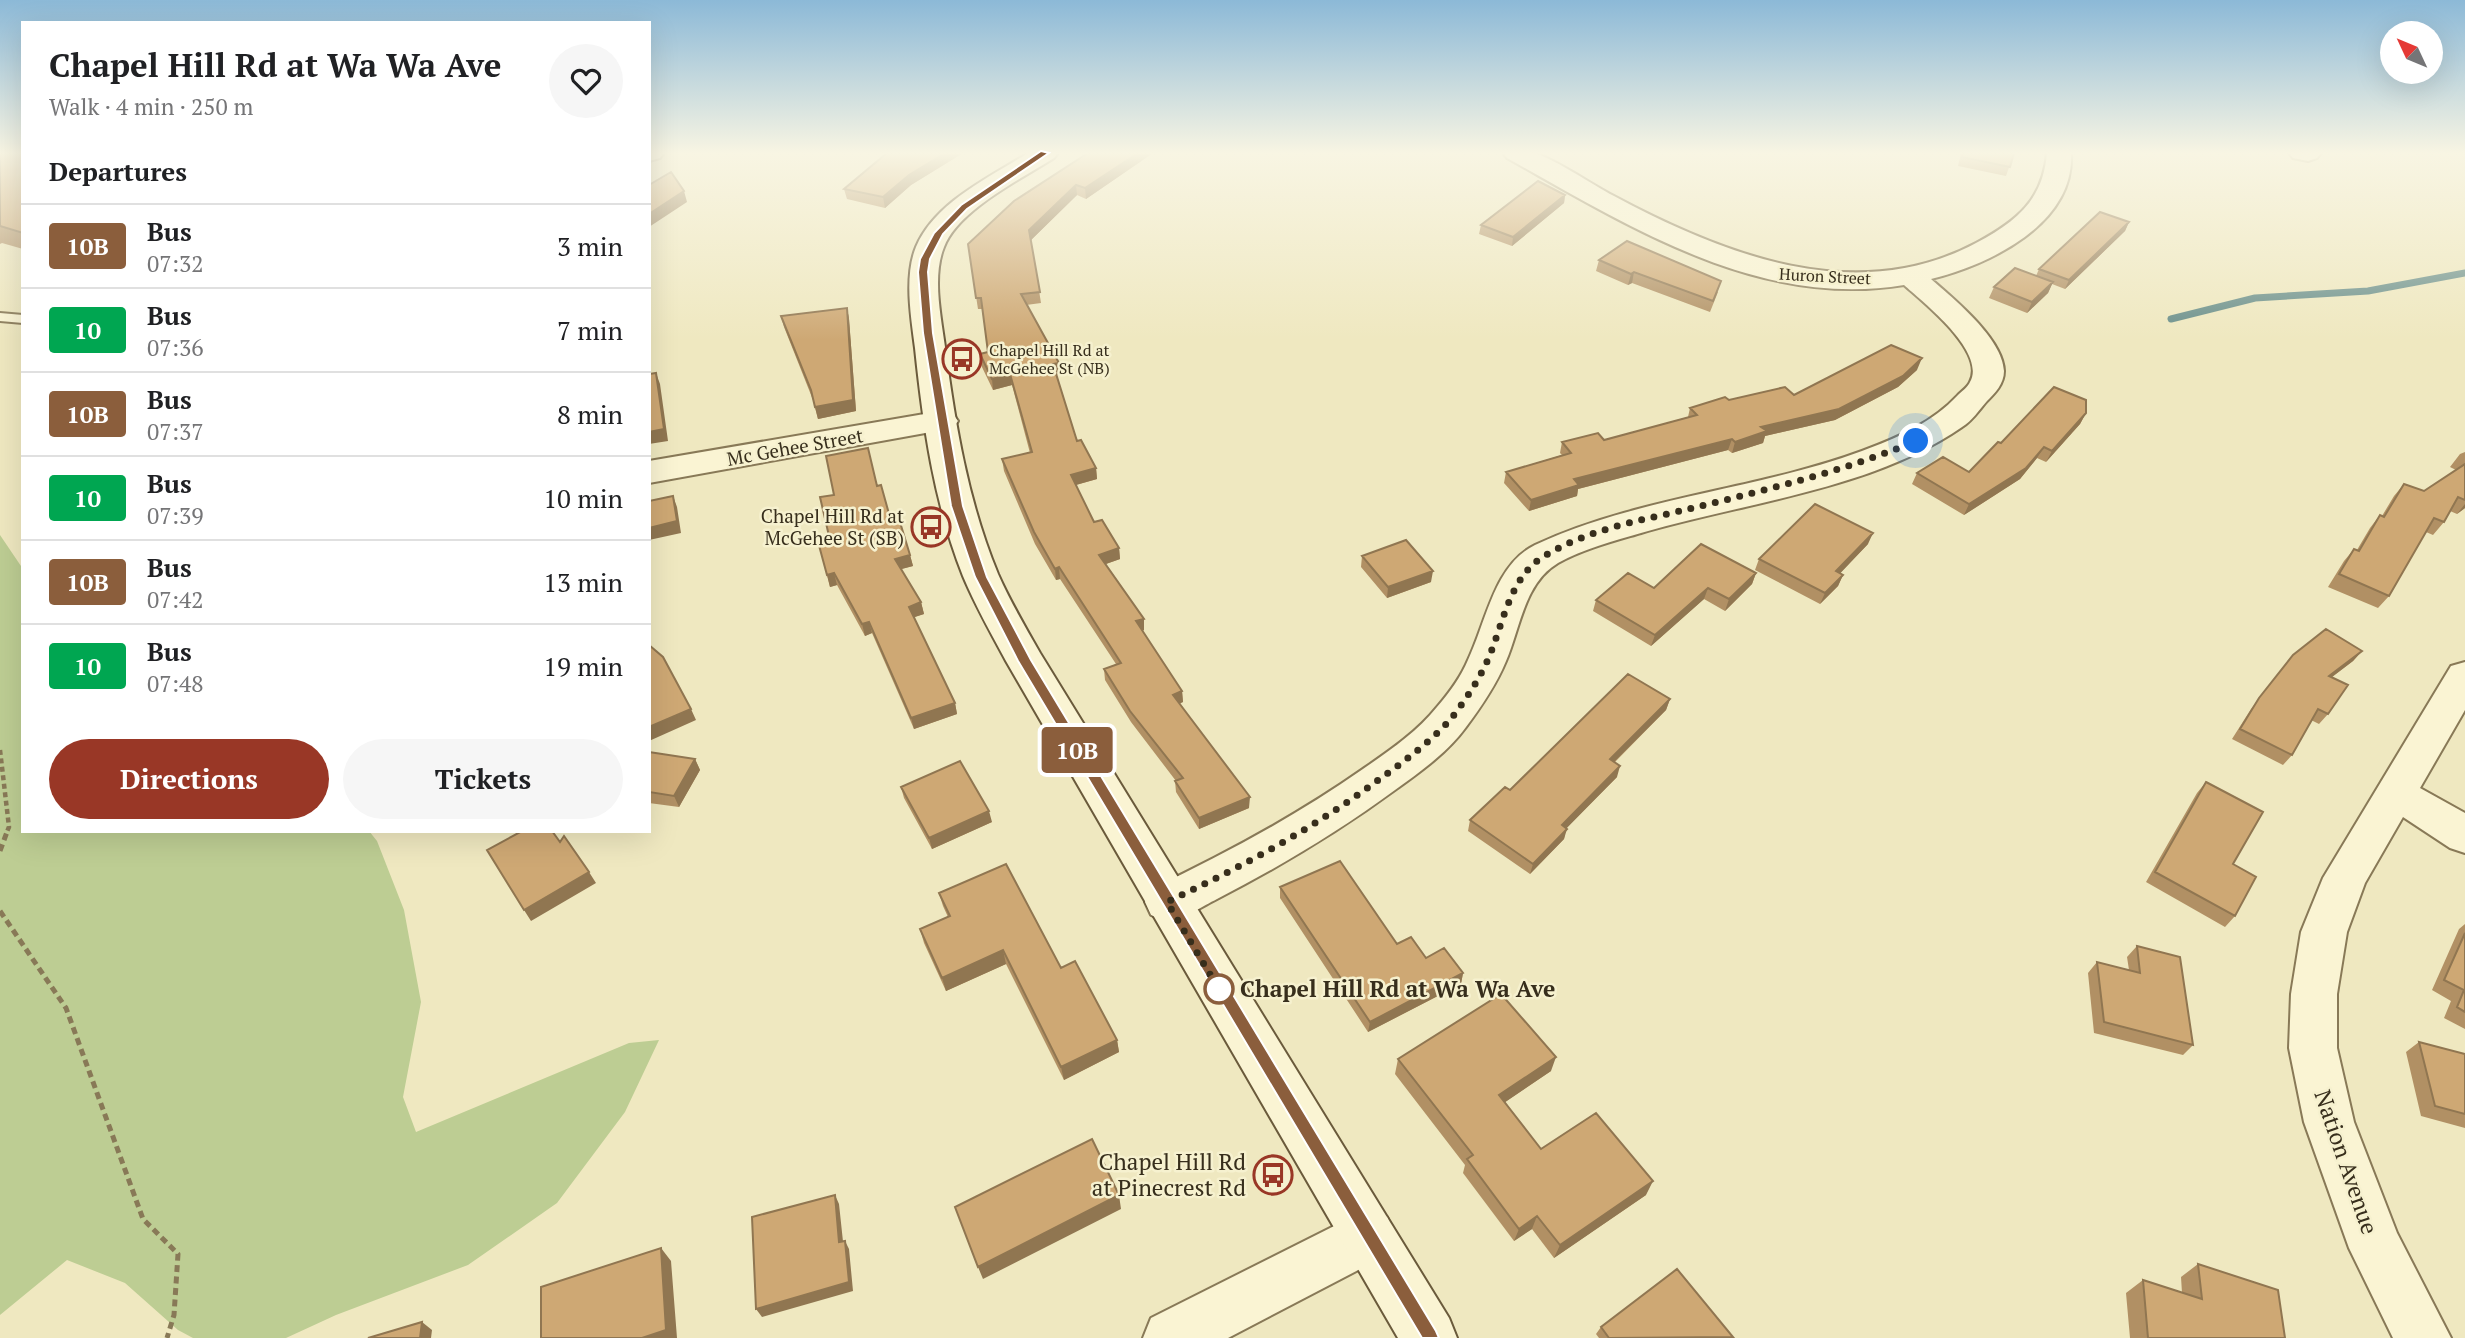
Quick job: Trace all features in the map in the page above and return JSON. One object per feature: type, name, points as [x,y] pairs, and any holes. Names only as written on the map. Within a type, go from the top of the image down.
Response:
[{"type":"street","points":[[956,215],[929,248],[923,272],[924,297],[957,506],[981,577],[1025,661],[1429,1338]]},
{"type":"street","name":"Huron Street","points":[[1635,215],[1687,243],[1736,264],[1770,274],[1842,281],[1911,276],[1968,260],[2018,229],[2033,215]]},
{"type":"street","points":[[1167,902],[1269,852],[1335,813],[1416,751],[1449,720],[1478,681],[1511,598],[1526,571],[1542,557],[1584,537],[1832,472],[1892,451],[1936,430],[1974,402],[1988,381],[1988,368],[1976,340],[1956,317],[1911,276]]},
{"type":"street","name":"Mc Gehee Street","points":[[651,472],[942,421]]},
{"type":"street","name":"Nation Avenue","points":[[2423,1338],[2376,1248],[2338,1147],[2318,1081],[2313,1048],[2314,994],[2324,932],[2333,902],[2465,676]]},
{"type":"street","points":[[2396,795],[2433,813],[2465,836]]},
{"type":"street","points":[[1171,1338],[1368,1236]]},
{"type":"lane","points":[[0,317],[21,319]]},
{"type":"path","points":[[0,750],[9,827],[0,851]]},
{"type":"path","points":[[0,911],[66,1008],[143,1219],[178,1254],[174,1315],[167,1338]]},
{"type":"green space","points":[[0,535],[21,566],[21,833],[371,833],[377,841],[404,910],[421,1002],[403,1097],[416,1132],[629,1043],[659,1040],[625,1112],[557,1203],[468,1265],[336,1315],[286,1338],[193,1338],[178,1330],[125,1283],[67,1260],[0,1315]]},
{"type":"building","points":[[0,215],[21,215],[21,232],[0,226]]},
{"type":"building","points":[[999,215],[1044,215],[1029,230],[1040,292],[1021,294],[1059,363],[1053,364],[1077,441],[1081,440],[1096,468],[1071,475],[1094,522],[1102,520],[1119,548],[1099,555],[1144,619],[1136,621],[1182,691],[1173,695],[1250,797],[1199,818],[1175,781],[1183,778],[1130,711],[1104,669],[1121,663],[1059,567],[1055,569],[1034,532],[1002,459],[1032,452],[1010,374],[992,379],[980,354],[988,352],[981,298],[976,298],[968,244]]},
{"type":"building","points":[[1493,215],[1540,215],[1513,237],[1481,225]]},
{"type":"building","points":[[2096,215],[2110,215],[2129,222],[2069,280],[2039,269]]},
{"type":"building","points":[[1627,241],[1721,281],[1713,301],[1634,272],[1631,274],[1599,260]]},
{"type":"building","points":[[2015,268],[2053,282],[2032,302],[1994,287]]},
{"type":"building","points":[[847,308],[853,400],[815,407],[811,390],[781,316]]},
{"type":"building","points":[[1891,345],[1922,358],[1903,376],[1839,409],[1761,427],[1767,431],[1735,442],[1732,439],[1574,479],[1579,485],[1531,500],[1506,472],[1571,453],[1562,442],[1598,433],[1604,440],[1697,415],[1690,408],[1725,397],[1729,400],[1785,387],[1794,395]]},
{"type":"building","points":[[656,373],[664,429],[651,432],[651,374]]},
{"type":"building","points":[[2054,387],[2086,400],[2086,413],[2052,451],[2044,447],[2026,468],[1969,504],[1917,473],[1943,457],[1969,472],[1998,442],[2001,443]]},
{"type":"building","points":[[868,448],[877,486],[881,485],[891,521],[899,519],[910,555],[895,559],[921,602],[909,607],[955,703],[911,718],[869,622],[862,624],[834,573],[827,575],[817,538],[829,536],[820,497],[834,495],[826,456]]},
{"type":"building","points":[[2465,464],[2465,500],[2458,497],[2444,522],[2434,518],[2389,596],[2339,574],[2354,549],[2359,551],[2380,515],[2384,517],[2404,484],[2424,491]]},
{"type":"building","points":[[673,496],[677,521],[651,528],[651,501]]},
{"type":"building","points":[[1815,504],[1873,533],[1836,571],[1843,575],[1825,593],[1759,559]]},
{"type":"building","points":[[1406,540],[1433,571],[1388,587],[1362,556]]},
{"type":"building","points":[[1701,544],[1756,573],[1729,599],[1708,588],[1655,635],[1596,600],[1628,573],[1654,588]]},
{"type":"building","points":[[2326,629],[2362,651],[2329,676],[2348,685],[2328,714],[2318,709],[2292,755],[2240,729],[2259,698],[2293,655]]},
{"type":"building","points":[[651,647],[663,657],[691,709],[651,726]]},
{"type":"building","points":[[1628,674],[1670,699],[1610,759],[1620,766],[1562,825],[1567,829],[1533,864],[1470,820],[1505,787],[1510,790]]},
{"type":"building","points":[[651,752],[695,759],[674,796],[651,792]]},
{"type":"building","points":[[960,761],[989,811],[929,838],[901,787]]},
{"type":"building","points":[[2206,782],[2263,812],[2233,864],[2256,877],[2235,916],[2155,872]]},
{"type":"building","points":[[518,833],[553,833],[560,842],[564,836],[589,872],[524,910],[487,850]]},
{"type":"building","points":[[1340,861],[1397,944],[1411,937],[1426,958],[1444,948],[1463,973],[1370,1022],[1280,887]]},
{"type":"building","points":[[1006,864],[1061,968],[1075,961],[1117,1040],[1061,1067],[1003,950],[942,978],[920,929],[950,916],[939,893]]},
{"type":"building","points":[[2465,933],[2465,1012],[2457,1007],[2464,990],[2444,980]]},
{"type":"building","points":[[2137,946],[2180,957],[2193,1045],[2104,1022],[2097,962],[2140,973]]},
{"type":"building","points":[[1501,994],[1556,1057],[1499,1095],[1541,1149],[1596,1113],[1653,1181],[1560,1245],[1537,1216],[1519,1229],[1467,1159],[1473,1155],[1398,1059]]},
{"type":"building","points":[[2419,1042],[2465,1054],[2465,1114],[2435,1106]]},
{"type":"building","points":[[1092,1139],[1119,1195],[978,1267],[955,1207]]},
{"type":"building","points":[[835,1195],[839,1242],[845,1241],[849,1282],[756,1309],[752,1217]]},
{"type":"building","points":[[661,1248],[666,1330],[642,1338],[541,1338],[541,1287]]},
{"type":"building","points":[[2198,1264],[2278,1290],[2285,1338],[2148,1338],[2143,1280],[2202,1299]]},
{"type":"building","points":[[1677,1269],[1733,1337],[1609,1338],[1601,1327]]},
{"type":"building","points":[[422,1322],[420,1338],[368,1338]]},
{"type":"waterway","points":[[2171,319],[2255,298],[2368,291],[2465,273]]},
{"type":"bus line","name":"10B","points":[[955,215],[929,248],[923,272],[924,297],[957,506],[981,577],[1025,661],[1429,1338]]},
{"type":"place","name":"Chapel Hill Rd at McGehee St (NB)","points":[[962,359]]},
{"type":"place","name":"Chapel Hill Rd at McGehee St (SB)","points":[[931,527]]},
{"type":"place","name":"Chapel Hill Rd at Wa Wa Ave","points":[[1219,989]]},
{"type":"place","name":"Chapel Hill Rd at Pinecrest Rd","points":[[1273,1175]]},
{"type":"route","points":[[1219,989],[1224,998],[1167,902],[1237,869],[1335,813],[1408,759],[1449,720],[1478,681],[1511,598],[1526,571],[1542,557],[1584,537],[1832,472],[1916,441]]}]
